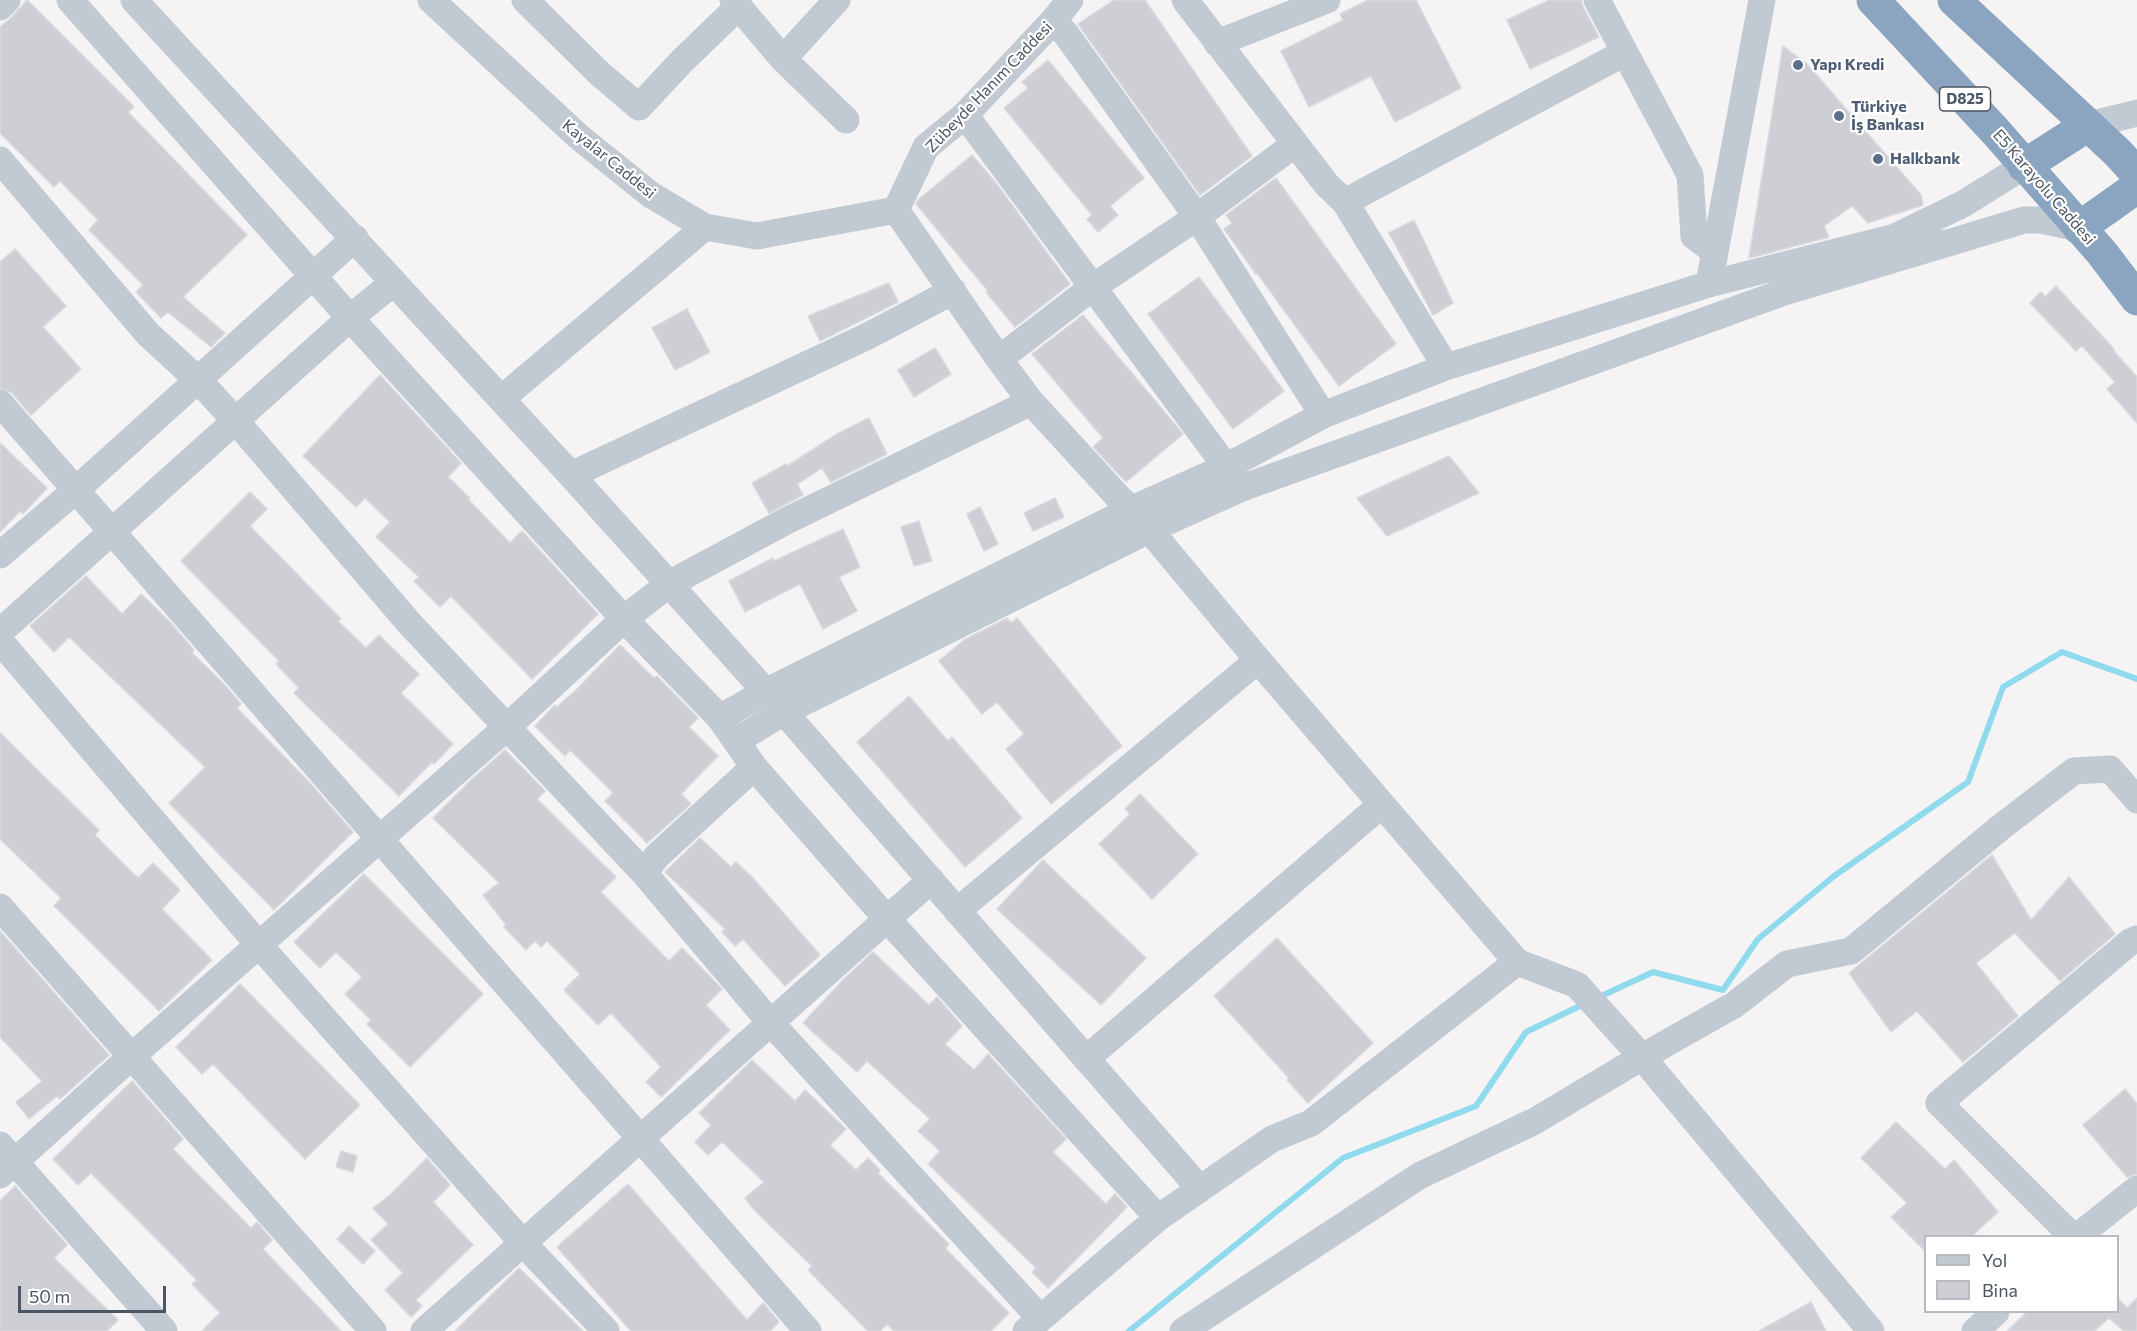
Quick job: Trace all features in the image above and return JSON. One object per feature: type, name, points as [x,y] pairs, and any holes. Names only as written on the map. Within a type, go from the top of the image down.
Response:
[{"type":"highway","name":"E5 Karayolu Caddesi","points":[[1873,0],[1996,132],[2102,253],[2137,299]]},
{"type":"highway","points":[[1954,0],[2137,174]]},
{"type":"highway","points":[[2024,166],[2088,125]]},
{"type":"highway","points":[[2079,228],[2137,188]]},
{"type":"street","points":[[0,7],[7,0]]},
{"type":"street","points":[[70,0],[350,318],[624,619],[720,718],[754,767],[888,920],[1158,1218]]},
{"type":"street","points":[[134,0],[355,238],[393,283],[571,475],[784,712],[1200,1189]]},
{"type":"street","name":"Kayalar Caddesi","points":[[431,0],[579,136],[651,195],[705,227],[757,236],[896,210]]},
{"type":"street","points":[[525,0],[600,74],[639,107],[736,3],[783,59],[846,120]]},
{"type":"street","points":[[783,59],[837,0]]},
{"type":"street","name":"Zübeyde Hanım Caddesi","points":[[896,210],[926,147],[965,115],[1070,0]]},
{"type":"street","points":[[1185,0],[1327,185],[1345,202],[1446,367]]},
{"type":"street","points":[[1217,43],[1328,0]]},
{"type":"street","points":[[1597,0],[1690,175],[1694,236],[1715,252]]},
{"type":"street","points":[[1709,284],[1762,0]]},
{"type":"street","points":[[1053,21],[1066,34],[1197,217],[1323,415]]},
{"type":"street","points":[[1345,202],[1624,53]]},
{"type":"street","points":[[2088,125],[2137,113]]},
{"type":"street","points":[[965,115],[1234,478]]},
{"type":"street","points":[[999,359],[1093,287],[1197,217],[1295,144]]},
{"type":"street","points":[[0,160],[148,334],[198,380],[235,420],[410,624],[644,873],[770,1022],[1033,1324],[1158,1218],[1272,1139],[1311,1123],[1516,962]]},
{"type":"street","points":[[736,741],[784,712],[1149,530],[1234,478],[1323,415],[1446,367],[1709,284],[1895,237],[1963,204],[2024,166]]},
{"type":"street","points":[[896,210],[1031,402],[1132,510],[1516,962],[1577,985],[1642,1057],[1871,1331]]},
{"type":"street","points":[[720,718],[765,692],[1132,510],[1234,478],[1784,292],[2024,220],[2040,220],[2079,228]]},
{"type":"street","points":[[501,399],[705,227]]},
{"type":"street","points":[[1895,237],[1945,244]]},
{"type":"street","points":[[0,555],[77,489],[355,238]]},
{"type":"street","points":[[0,632],[111,530],[350,318],[393,283]]},
{"type":"street","points":[[571,475],[868,336],[953,291]]},
{"type":"street","points":[[164,1331],[5,1161],[132,1056],[506,728],[624,619],[669,584],[788,520],[1031,402]]},
{"type":"street","points":[[0,403],[808,1331]]},
{"type":"street","points":[[0,641],[258,944],[523,1243],[606,1331]]},
{"type":"street","points":[[957,911],[1258,660]]},
{"type":"street","points":[[644,873],[657,856],[754,767]]},
{"type":"street","points":[[1183,1331],[1419,1176],[1535,1121],[1734,1005],[1786,964],[1851,951],[2001,827],[2074,771],[2110,769],[2137,800]]},
{"type":"street","points":[[1086,1059],[1381,805]]},
{"type":"street","points":[[424,1331],[931,880]]},
{"type":"street","points":[[0,907],[373,1331]]},
{"type":"street","points":[[2071,1235],[1939,1103],[2137,939]]},
{"type":"street","points":[[2079,1235],[2137,1189]]},
{"type":"street","points":[[1975,1331],[1994,1313]]},
{"type":"building","points":[[27,0],[134,107],[128,112],[247,235],[183,297],[225,333],[211,347],[168,312],[161,318],[136,292],[143,285],[89,230],[98,220],[60,181],[54,187],[0,133],[0,27]]},
{"type":"building","points":[[1114,0],[1145,0],[1252,156],[1200,195],[1078,24]]},
{"type":"building","points":[[1368,0],[1416,0],[1461,88],[1395,122],[1371,76],[1309,107],[1281,51],[1343,20],[1340,14]]},
{"type":"building","points":[[1549,0],[1581,0],[1599,37],[1530,69],[1507,20]]},
{"type":"building","points":[[1783,46],[1807,64],[1921,195],[1923,205],[1868,223],[1852,206],[1824,226],[1829,237],[1749,258]]},
{"type":"building","points":[[1048,60],[1144,178],[1110,206],[1118,215],[1098,232],[1087,219],[1092,215],[1004,108],[1028,88],[1022,82]]},
{"type":"building","points":[[972,155],[996,183],[1070,284],[1015,327],[916,204]]},
{"type":"building","points":[[1276,178],[1396,344],[1339,386],[1224,229],[1232,223],[1226,215]]},
{"type":"building","points":[[1414,220],[1453,303],[1433,315],[1389,233]]},
{"type":"building","points":[[15,249],[66,306],[43,327],[81,369],[31,415],[11,392],[0,388],[0,262]]},
{"type":"building","points":[[1199,277],[1284,391],[1233,429],[1148,314]]},
{"type":"building","points":[[889,283],[898,302],[820,341],[808,316]]},
{"type":"building","points":[[2056,286],[2137,377],[2137,423],[2107,389],[2115,382],[2082,346],[2076,351],[2030,303],[2041,292],[2045,297]]},
{"type":"building","points":[[687,309],[710,352],[675,370],[652,328]]},
{"type":"building","points":[[1083,315],[1183,434],[1126,482],[1093,447],[1103,438],[1032,354]]},
{"type":"building","points":[[935,348],[951,374],[914,397],[898,370]]},
{"type":"building","points":[[380,375],[461,463],[448,477],[470,498],[468,499],[510,543],[522,531],[598,614],[532,679],[451,596],[440,607],[414,581],[419,577],[376,537],[390,522],[365,498],[356,507],[303,456]]},
{"type":"building","points":[[869,418],[887,454],[831,482],[822,468],[797,484],[803,495],[769,513],[752,483],[786,464],[787,466],[837,434]]},
{"type":"building","points":[[0,443],[47,488],[23,514],[20,511],[0,532]]},
{"type":"building","points":[[1449,456],[1479,493],[1387,536],[1357,498]]},
{"type":"building","points":[[250,492],[267,509],[250,526],[341,619],[338,621],[366,648],[379,635],[419,674],[401,693],[453,744],[399,796],[294,693],[299,688],[276,664],[279,661],[181,561]]},
{"type":"building","points":[[1055,498],[1064,517],[1033,531],[1024,513]]},
{"type":"building","points":[[980,507],[998,544],[984,551],[967,514]]},
{"type":"building","points":[[919,521],[932,561],[914,566],[901,527]]},
{"type":"building","points":[[843,529],[860,567],[839,577],[857,611],[823,629],[800,584],[745,612],[729,581],[773,558],[774,561]]},
{"type":"building","points":[[86,576],[122,614],[141,594],[169,621],[194,650],[192,653],[241,704],[237,708],[309,782],[353,832],[274,910],[169,803],[205,767],[69,637],[54,652],[30,626]]},
{"type":"building","points":[[1007,618],[1011,623],[1017,618],[1122,746],[1051,804],[1006,749],[1024,734],[997,702],[982,714],[939,661],[964,640]]},
{"type":"building","points":[[620,645],[654,678],[657,676],[698,718],[689,727],[718,756],[681,794],[691,804],[647,843],[605,801],[613,793],[570,750],[565,756],[535,726],[555,705],[557,707],[577,689]]},
{"type":"building","points":[[909,696],[948,741],[952,737],[1022,818],[965,867],[857,742]]},
{"type":"building","points":[[0,733],[99,830],[95,835],[138,878],[153,863],[180,890],[162,909],[212,960],[159,1011],[54,906],[61,898],[0,839]]},
{"type":"building","points":[[505,750],[545,791],[537,799],[616,877],[601,892],[669,961],[682,948],[722,989],[706,1005],[730,1030],[661,1097],[646,1082],[661,1067],[611,1013],[598,1025],[564,990],[580,974],[547,941],[541,947],[535,941],[526,950],[504,927],[506,925],[483,895],[499,883],[433,818]]},
{"type":"building","points":[[1140,794],[1198,854],[1152,899],[1099,844],[1130,814],[1125,809]]},
{"type":"building","points":[[700,838],[731,867],[736,862],[752,877],[820,955],[785,986],[743,939],[735,946],[722,932],[725,929],[665,872]]},
{"type":"building","points":[[1992,855],[2031,920],[2069,877],[2115,934],[2060,981],[2015,933],[1976,963],[2018,1016],[1963,1062],[1917,1011],[1891,1032],[1849,973]]},
{"type":"building","points":[[1043,860],[1146,958],[1101,1005],[997,909]]},
{"type":"building","points":[[364,874],[483,994],[410,1067],[367,1024],[371,1020],[345,994],[362,977],[336,952],[320,968],[294,942]]},
{"type":"building","points":[[0,931],[109,1055],[60,1099],[57,1096],[29,1119],[16,1102],[42,1081],[0,1037]]},
{"type":"building","points":[[1277,938],[1373,1043],[1308,1103],[1287,1080],[1289,1078],[1214,996]]},
{"type":"building","points":[[873,952],[929,1005],[937,997],[962,1026],[945,1044],[974,1070],[988,1054],[1066,1139],[1053,1152],[1106,1204],[1115,1194],[1127,1207],[1048,1288],[1032,1272],[1036,1268],[928,1164],[940,1151],[918,1131],[930,1119],[867,1061],[857,1072],[803,1023]]},
{"type":"building","points":[[240,984],[360,1105],[305,1159],[213,1064],[202,1074],[176,1047]]},
{"type":"building","points":[[752,1060],[795,1101],[805,1090],[846,1129],[830,1145],[856,1170],[868,1158],[880,1170],[878,1173],[949,1244],[945,1248],[1009,1313],[991,1331],[894,1331],[887,1324],[880,1331],[868,1331],[808,1270],[812,1266],[755,1211],[745,1198],[764,1182],[722,1142],[708,1155],[695,1142],[711,1125],[699,1113]]},
{"type":"building","points":[[132,1081],[183,1139],[173,1149],[251,1228],[257,1222],[272,1240],[263,1249],[341,1331],[202,1331],[220,1313],[192,1284],[197,1280],[91,1173],[78,1185],[53,1159]]},
{"type":"building","points":[[2125,1089],[2137,1104],[2137,1174],[2127,1177],[2083,1125]]},
{"type":"building","points":[[1896,1122],[1945,1169],[1954,1160],[1998,1212],[1973,1235],[1924,1235],[1924,1250],[1891,1217],[1907,1203],[1861,1158]]},
{"type":"building","points":[[341,1151],[357,1156],[353,1172],[336,1167]]},
{"type":"building","points":[[427,1158],[450,1185],[433,1202],[473,1245],[416,1300],[422,1306],[411,1317],[385,1290],[403,1273],[371,1240],[388,1224],[373,1208],[390,1195]]},
{"type":"building","points":[[628,1184],[747,1320],[763,1303],[779,1322],[770,1331],[631,1331],[557,1247]]},
{"type":"building","points":[[15,1186],[67,1245],[54,1258],[118,1320],[107,1331],[0,1331],[0,1201]]},
{"type":"building","points":[[349,1226],[375,1251],[363,1264],[337,1239]]},
{"type":"building","points":[[519,1268],[583,1331],[455,1331]]},
{"type":"building","points":[[2137,1298],[2137,1331],[2124,1331],[2109,1318],[2094,1331],[2007,1331],[2026,1313],[2119,1313],[2119,1299],[2127,1308]]},
{"type":"building","points":[[1811,1302],[1826,1331],[1759,1331]]},
{"type":"waterway","points":[[1597,998],[1653,972],[1723,990],[1758,939],[1834,876],[1968,782],[2003,687],[2062,652],[2137,679]]},
{"type":"waterway","points":[[1129,1331],[1343,1158],[1476,1106],[1526,1032],[1586,1003]]},
{"type":"place","name":"Yapı Kredi","points":[[1798,65]]},
{"type":"place","name":"Türkiye İş Bankası","points":[[1839,116]]},
{"type":"place","name":"Halkbank","points":[[1878,159]]}]
